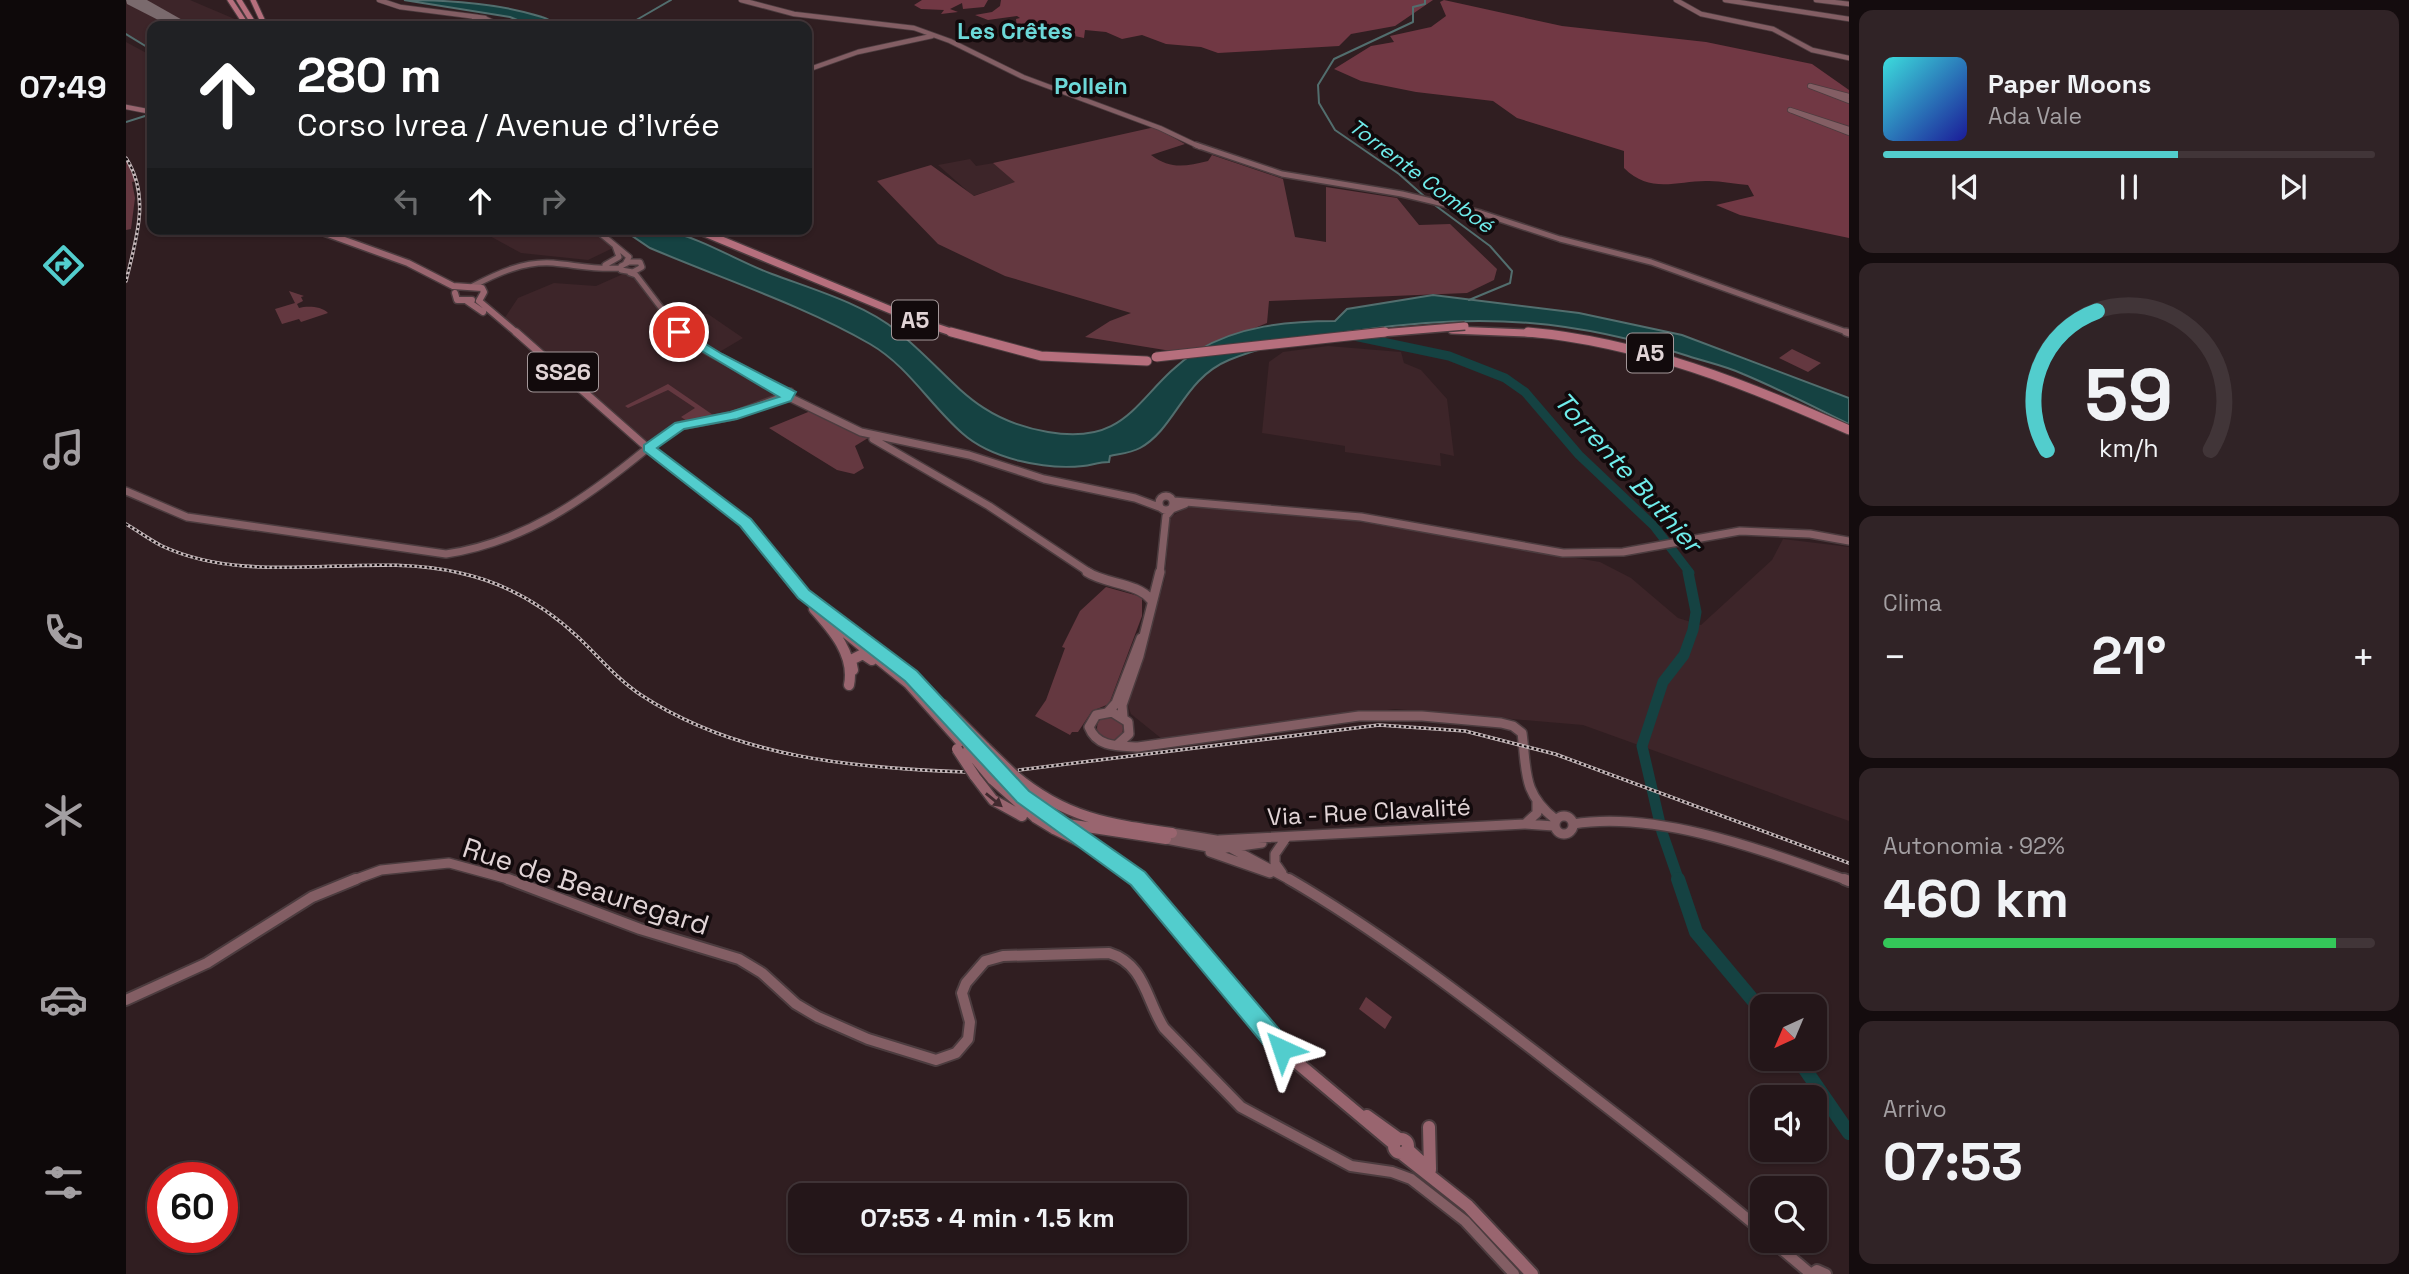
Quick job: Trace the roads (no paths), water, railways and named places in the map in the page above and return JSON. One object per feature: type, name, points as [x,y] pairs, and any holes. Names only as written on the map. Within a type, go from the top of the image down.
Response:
[{"type":"highway","points":[[235,0],[246,21]]},
{"type":"highway","points":[[235,0],[251,21]]},
{"type":"highway","points":[[253,0],[263,21]]},
{"type":"highway","name":"A5","points":[[710,235],[915,320],[988,344],[1041,356],[1147,361],[1439,330],[1531,332],[1633,349],[1735,380],[1849,428]]},
{"type":"highway","name":"A5","points":[[720,235],[984,340],[1064,354],[1156,357],[1422,328],[1465,326],[1582,335],[1651,349],[1744,380],[1849,428]]},
{"type":"main road","points":[[126,108],[147,113]]},
{"type":"main road","points":[[320,235],[403,265],[455,293],[457,300],[467,301],[480,297],[484,292],[482,288],[473,286],[453,286],[408,263],[331,235]]},
{"type":"main road","points":[[455,293],[465,287]]},
{"type":"main road","name":"SS26","points":[[480,297],[483,306],[540,351],[646,450]]},
{"type":"main road","name":"SS26","points":[[467,301],[519,340],[646,450],[737,522],[789,588],[887,665],[972,749]]},
{"type":"main road","points":[[646,450],[746,523],[804,594],[898,665],[919,685],[972,749],[992,779],[1036,818],[1109,857]]},
{"type":"main road","points":[[814,609],[837,636],[854,670]]},
{"type":"main road","points":[[849,685],[854,670],[852,658],[865,654],[926,702]]},
{"type":"main road","points":[[972,749],[974,775],[993,800],[1022,816]]},
{"type":"main road","points":[[972,749],[1052,806],[1076,816],[1169,836]]},
{"type":"main road","points":[[1009,777],[1051,817],[1109,857],[1150,891],[1282,1049],[1433,1174],[1487,1224],[1532,1274]]},
{"type":"main road","points":[[1068,824],[1169,836]]},
{"type":"main road","points":[[1429,1127],[1433,1174]]},
{"type":"street","points":[[379,0],[490,21]]},
{"type":"street","points":[[741,0],[794,14],[896,24],[939,37],[1016,74],[1160,128],[1209,151],[1282,174],[1438,202],[1560,239],[1651,262],[1849,333]]},
{"type":"street","points":[[1676,0],[1701,14],[1773,29],[1812,50],[1849,58]]},
{"type":"street","points":[[1725,0],[1849,19]]},
{"type":"street","points":[[1816,0],[1849,3]]},
{"type":"street","points":[[1834,0],[1849,3]]},
{"type":"street","points":[[812,68],[858,52],[926,34]]},
{"type":"street","points":[[1849,98],[1810,86],[1849,98]]},
{"type":"street","points":[[1849,131],[1790,110],[1849,131]]},
{"type":"street","points":[[602,235],[629,257],[623,265]]},
{"type":"street","points":[[609,241],[642,265],[635,273]]},
{"type":"street","points":[[473,286],[528,264],[612,263],[619,257],[615,246]]},
{"type":"street","points":[[569,265],[593,270],[638,262]]},
{"type":"street","points":[[623,265],[635,273],[679,332],[695,344],[927,468],[1098,579],[1146,593],[1151,600]]},
{"type":"street","points":[[482,288],[492,277]]},
{"type":"street","points":[[126,491],[187,517],[423,553],[458,553],[482,548],[566,512],[680,426],[732,416],[789,396]]},
{"type":"street","points":[[861,432],[969,455],[1053,482],[1160,504],[1188,503],[1312,512],[1423,528],[1563,553],[1605,554],[1724,532],[1758,530],[1810,534],[1849,541]]},
{"type":"street","points":[[1160,504],[1173,505]]},
{"type":"street","points":[[1160,504],[1165,520]]},
{"type":"street","points":[[1116,745],[1129,734],[1122,705],[1139,656],[1148,611],[1160,573],[1165,520],[1173,505]]},
{"type":"street","points":[[1139,591],[1156,583]]},
{"type":"street","points":[[1139,591],[1147,600],[1148,611]]},
{"type":"street","points":[[1142,638],[1115,703],[1108,712],[1093,717],[1090,730],[1098,742],[1138,747],[1359,716],[1422,716],[1501,723],[1513,726],[1522,733],[1524,779],[1537,801],[1555,822]]},
{"type":"street","points":[[1108,712],[1123,717]]},
{"type":"street","points":[[1129,734],[1147,742],[1167,741]]},
{"type":"street","points":[[1525,824],[1537,813],[1537,801]]},
{"type":"street","name":"Via - Rue Clavalité","points":[[1216,840],[1525,824],[1555,822],[1565,818],[1573,824],[1589,820],[1623,821],[1692,834],[1802,863],[1849,881]]},
{"type":"street","points":[[1169,836],[1216,840],[1235,848],[1386,940],[1549,1061],[1750,1221]]},
{"type":"street","points":[[1169,836],[1289,879]]},
{"type":"street","points":[[1190,845],[1235,848],[1286,838]]},
{"type":"street","points":[[1286,838],[1275,848],[1273,856],[1276,867],[1289,879]]},
{"type":"street","name":"Rue de Beauregard","points":[[126,1000],[180,977],[334,887],[381,870],[449,863],[519,882],[640,929],[739,959],[762,973],[796,1004],[818,1017],[868,1039],[936,1060],[956,1053],[968,1039],[970,1022],[962,993],[985,961],[1003,956],[1109,953],[1119,956],[1140,973],[1154,1013],[1164,1028],[1241,1107],[1350,1166],[1392,1172],[1411,1180],[1465,1221],[1514,1274]]},
{"type":"street","points":[[1786,1253],[1811,1274],[1817,1270],[1826,1274]]},
{"type":"water","points":[[404,0],[492,5],[526,12],[551,21],[520,21],[510,17]]},
{"type":"water","points":[[631,235],[681,235],[853,305],[897,331],[981,406],[1022,426],[1048,432],[1076,434],[1099,431],[1117,423],[1177,366],[1197,351],[1229,336],[1281,324],[1335,321],[1347,309],[1433,295],[1579,313],[1682,335],[1849,398],[1849,424],[1736,371],[1647,344],[1568,327],[1452,321],[1334,334],[1298,340],[1246,354],[1213,368],[1190,391],[1163,428],[1140,448],[1110,456],[1109,462],[1086,466],[1036,464],[1003,456],[974,442],[950,422],[896,363],[845,330],[650,248]]},
{"type":"waterway","points":[[635,21],[671,0]]},
{"type":"waterway","name":"Torrente Comboé","points":[[1425,0],[1425,4],[1413,7],[1413,22],[1334,59],[1318,85],[1319,103],[1335,130],[1399,174],[1425,197]]},
{"type":"waterway","points":[[126,34],[147,47]]},
{"type":"waterway","points":[[126,122],[145,116]]},
{"type":"waterway","name":"Torrente Comboé","points":[[1432,203],[1490,246],[1512,271],[1510,283],[1469,300]]},
{"type":"waterway","name":"Torrente Buthier","points":[[1354,336],[1449,356],[1505,378],[1525,392],[1579,455],[1654,526],[1690,573]]},
{"type":"waterway","name":"Torrente Buthier","points":[[1679,881],[1662,832],[1642,746],[1663,682],[1684,655],[1693,630],[1696,612],[1688,572]]},
{"type":"waterway","name":"Torrente Buthier","points":[[1678,879],[1696,932],[1750,997]]},
{"type":"waterway","name":"Torrente Buthier","points":[[1806,1071],[1849,1133]]},
{"type":"railway","points":[[126,158],[134,173],[140,203],[137,234],[126,281]]},
{"type":"railway","points":[[126,524],[162,546],[198,559],[234,565],[386,565],[423,567],[477,577],[524,597],[553,616],[641,695],[678,716],[717,733],[798,756],[882,767],[966,772]]},
{"type":"railway","points":[[1019,770],[1379,725],[1465,731],[1555,754],[1849,863]]},
{"type":"district","name":"Les Crêtes","points":[[1015,31]]},
{"type":"district","name":"Pollein","points":[[1091,86]]}]
